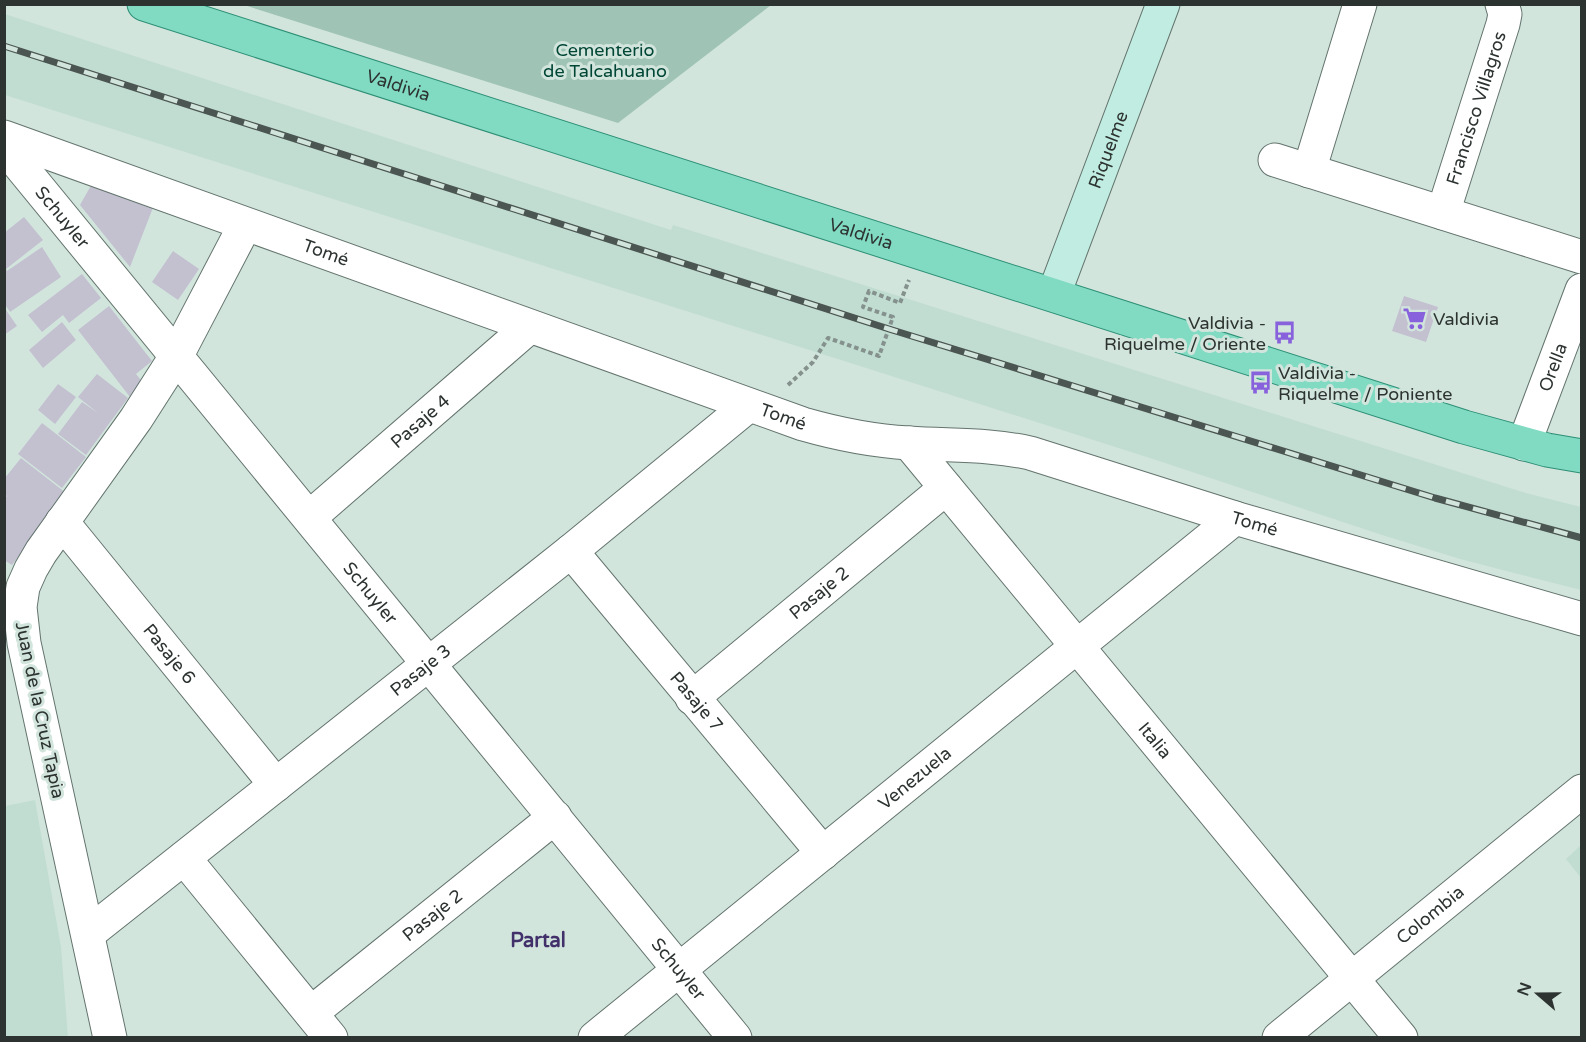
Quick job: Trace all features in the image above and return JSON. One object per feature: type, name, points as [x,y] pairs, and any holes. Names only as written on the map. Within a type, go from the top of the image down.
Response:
[{"type":"main road","name":"Valdivia","points":[[144,4],[1453,423],[1524,444],[1581,456]]},
{"type":"street","name":"Riquelme","points":[[1054,294],[1163,4]]},
{"type":"street","points":[[1309,171],[1360,4]]},
{"type":"street","name":"Francisco Villagros","points":[[1443,213],[1503,24],[1505,14],[1502,4]]},
{"type":"street","name":"Tomé","points":[[4,137],[529,327],[838,434],[909,443],[1007,448],[1030,453],[1235,518],[1581,619]]},
{"type":"street","name":"Schuyler","points":[[4,146],[735,1038]]},
{"type":"street","points":[[1275,160],[1581,257]]},
{"type":"street","name":"Juan de la Cruz Tapia","points":[[110,1038],[89,933],[24,643],[20,607],[23,588],[31,569],[62,522],[130,428],[177,355],[245,225]]},
{"type":"street","name":"Orella","points":[[1524,444],[1581,290]]},
{"type":"street","name":"Pasaje 4","points":[[309,517],[529,327]]},
{"type":"street","name":"Pasaje 3","points":[[89,933],[570,551],[749,405]]},
{"type":"street","name":"Italia","points":[[909,443],[1401,1038]]},
{"type":"street","name":"Pasaje 2","points":[[692,698],[946,488]]},
{"type":"street","name":"Venezuela","points":[[596,1038],[1235,518]]},
{"type":"street","name":"Pasaje 6","points":[[62,522],[276,785]]},
{"type":"street","name":"Pasaje 7","points":[[570,551],[823,853]]},
{"type":"street","name":"Colombia","points":[[1279,1038],[1581,791]]},
{"type":"street","name":"Pasaje 2","points":[[321,1025],[555,817]]},
{"type":"street","points":[[183,858],[321,1025]]},
{"type":"path","points":[[749,405],[774,398],[813,362],[828,338],[879,356],[893,317],[863,307],[869,291],[900,303],[921,252]]},
{"type":"shaded area","points":[[5,14],[671,230],[673,225],[1526,493],[1581,507],[1581,590],[1460,559],[1382,535],[1153,459],[5,95]]},
{"type":"shaded area","points":[[35,800],[61,947],[68,1037],[5,1037],[5,806]]},
{"type":"shaded area","points":[[1581,845],[1581,878],[1566,859]]},
{"type":"green space","name":"Cementerio de Talcahuano","points":[[771,4],[618,123],[244,5]]},
{"type":"building","points":[[93,182],[154,205],[130,267],[80,205]]},
{"type":"building","points":[[24,217],[43,240],[6,269],[7,271],[42,247],[61,277],[10,312],[4,303],[4,233]]},
{"type":"building","points":[[173,251],[199,269],[178,300],[152,282]]},
{"type":"building","points":[[82,274],[101,298],[69,323],[63,315],[42,332],[28,315]]},
{"type":"building","name":"Valdivia","points":[[1404,296],[1438,307],[1426,342],[1392,331]]},
{"type":"building","points":[[109,306],[152,361],[136,374],[145,385],[130,397],[78,330]]},
{"type":"building","points":[[4,307],[17,326],[4,335]]},
{"type":"building","points":[[62,322],[76,340],[43,368],[29,350]]},
{"type":"building","points":[[97,374],[128,398],[86,455],[58,434],[82,402],[98,413],[78,397]]},
{"type":"building","points":[[58,384],[76,397],[55,424],[38,410]]},
{"type":"building","points":[[42,423],[86,457],[62,488],[18,454]]},
{"type":"building","points":[[21,458],[66,493],[12,565],[4,560],[4,499],[7,496],[4,494],[4,479]]},
{"type":"railway","points":[[4,46],[889,329],[1435,498],[1582,538]]},
{"type":"place","name":"Valdivia","points":[[1415,319]]},
{"type":"place","name":"Valdivia - Riquelme / Oriente","points":[[1284,333]]},
{"type":"place","name":"Valdivia - Riquelme / Poniente","points":[[1260,383]]},
{"type":"district","name":"Partal","points":[[538,941]]}]
